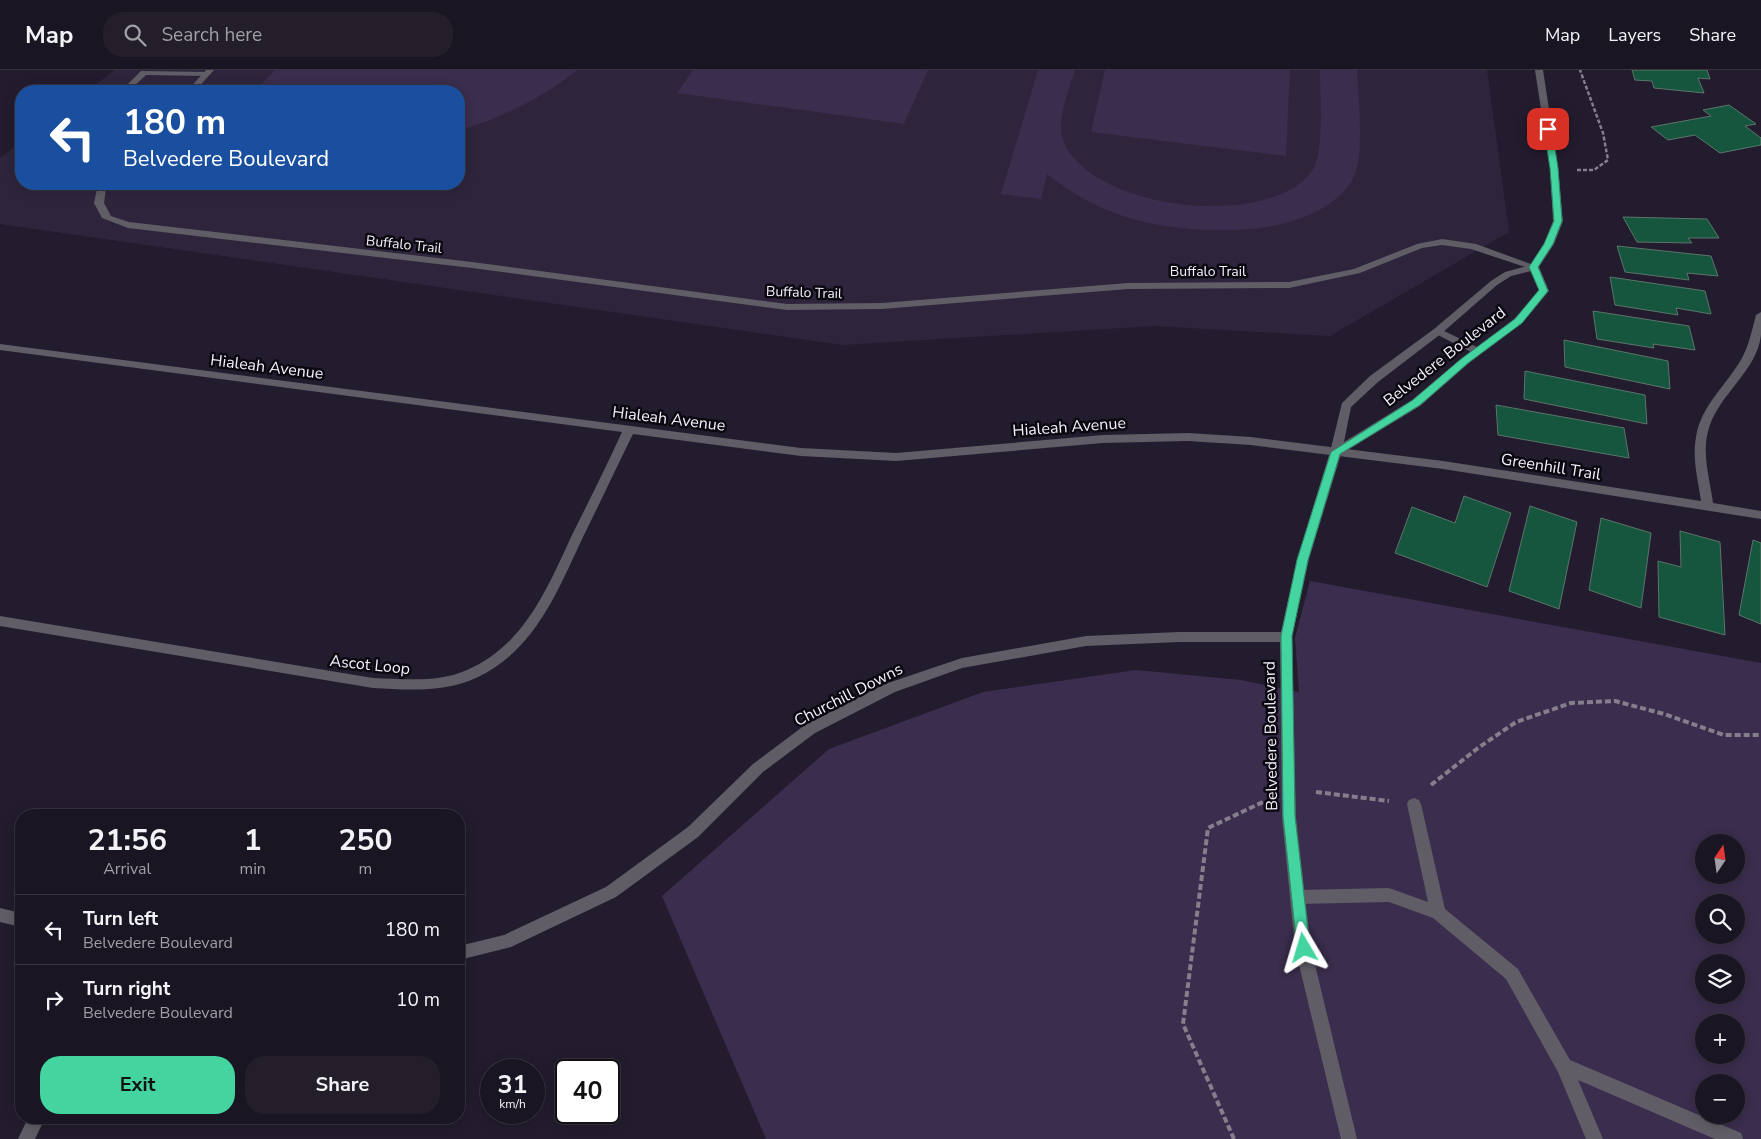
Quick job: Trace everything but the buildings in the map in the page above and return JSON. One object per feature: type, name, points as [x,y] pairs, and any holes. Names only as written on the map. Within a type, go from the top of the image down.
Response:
[{"type":"street","points":[[1534,267],[1549,244],[1558,221],[1554,168],[1539,70]]},
{"type":"street","points":[[131,85],[144,73],[208,72]]},
{"type":"street","points":[[196,85],[208,72]]},
{"type":"street","name":"Buffalo Trail","points":[[102,190],[98,203],[108,218],[135,227],[472,265],[787,307],[882,306],[1128,286],[1289,285],[1357,271],[1420,246],[1442,242],[1473,246],[1534,267]]},
{"type":"street","name":"Belvedere Boulevard","points":[[1336,452],[1416,403],[1518,321],[1544,291],[1534,267],[1508,274],[1501,278],[1438,331],[1374,380],[1346,406],[1336,452],[1302,560],[1286,636],[1289,816],[1304,948],[1349,1139]]},
{"type":"street","points":[[1708,506],[1700,457],[1701,437],[1708,417],[1720,397],[1745,364],[1761,315]]},
{"type":"street","points":[[1438,331],[1478,352]]},
{"type":"street","name":"Hialeah Avenue","points":[[0,347],[801,452],[896,457],[1103,439],[1188,437],[1336,452]]},
{"type":"street","name":"Ascot Loop","points":[[0,622],[373,684],[417,685],[452,680],[484,668],[517,643],[541,614],[630,430]]},
{"type":"street","name":"Greenhill Trail","points":[[1336,452],[1443,465],[1761,515]]},
{"type":"street","name":"Churchill Downs","points":[[465,952],[506,942],[611,892],[693,832],[758,768],[810,729],[890,688],[962,662],[1086,642],[1179,637],[1286,636]]},
{"type":"street","points":[[1414,804],[1438,913]]},
{"type":"street","points":[[1298,897],[1389,895],[1438,913],[1512,974],[1564,1066],[1595,1139]]},
{"type":"street","points":[[0,915],[15,919]]},
{"type":"street","points":[[1564,1066],[1735,1139]]},
{"type":"street","points":[[26,1139],[34,1124]]},
{"type":"path","points":[[1554,168],[1592,172],[1599,169],[1608,160],[1603,133],[1580,70]]},
{"type":"path","points":[[1234,1139],[1183,1024],[1208,828],[1289,789],[1414,804],[1425,789],[1478,748],[1516,722],[1571,704],[1615,701],[1664,714],[1724,735],[1761,735]]},
{"type":"shaded area","points":[[115,70],[1487,70],[1509,232],[1330,336],[1154,326],[842,345],[0,224],[0,158],[15,147],[15,190],[465,190],[465,85],[95,85]]},
{"type":"shaded area","points":[[275,70],[577,70],[551,89],[521,106],[465,128],[465,85],[261,85]]},
{"type":"shaded area","points":[[693,70],[928,70],[904,124],[677,93]]},
{"type":"shaded area","points":[[1038,70],[1075,70],[1064,105],[1061,132],[1063,140],[1079,164],[1107,183],[1142,196],[1181,204],[1221,206],[1259,201],[1290,190],[1312,171],[1319,151],[1320,70],[1357,70],[1360,144],[1356,172],[1351,182],[1332,202],[1306,216],[1276,225],[1243,230],[1209,230],[1176,227],[1145,222],[1120,215],[1082,198],[1047,174],[1041,199],[1001,194]]},
{"type":"shaded area","points":[[1105,70],[1290,70],[1286,156],[1091,132]]},
{"type":"shaded area","points":[[1310,581],[1761,663],[1761,1139],[766,1139],[662,896],[829,749],[983,692],[1136,670],[1241,680],[1299,692],[1295,638]]},
{"type":"route","points":[[1304,948],[1289,816],[1286,636],[1302,560],[1319,501],[1336,452],[1416,403],[1465,361],[1518,321],[1544,291],[1534,267],[1549,244],[1558,221],[1554,168],[1548,129]]}]
